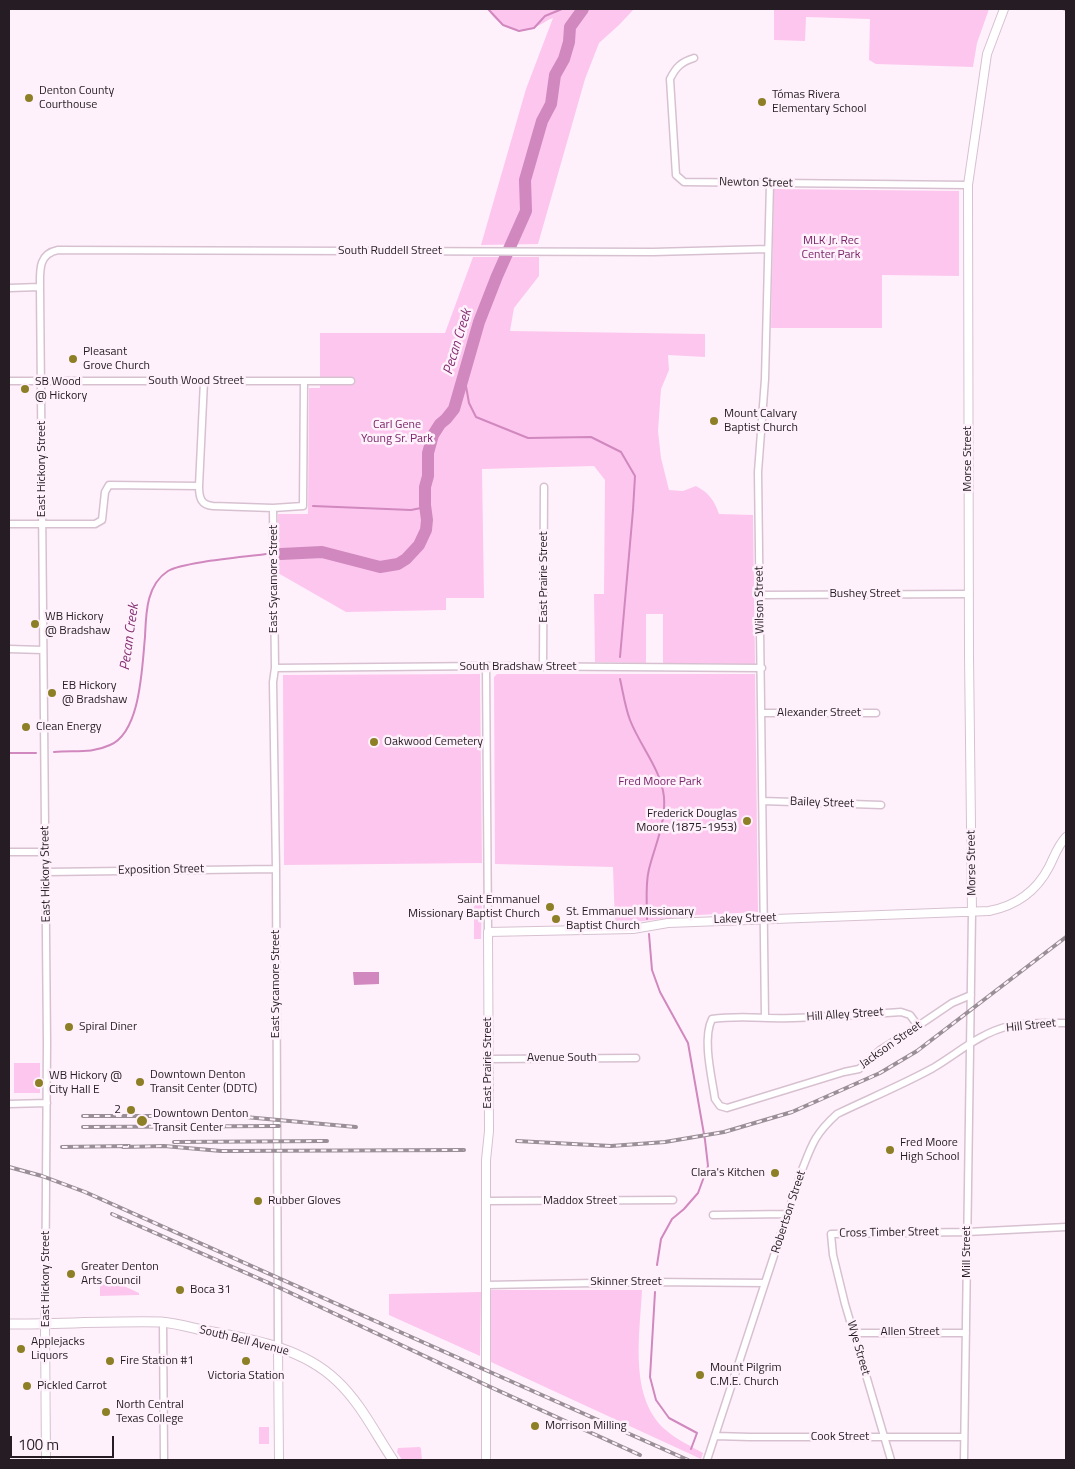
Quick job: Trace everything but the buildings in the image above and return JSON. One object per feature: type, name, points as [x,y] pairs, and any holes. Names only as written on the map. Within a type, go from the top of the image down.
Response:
[{"type":"main road","name":"South Bell Avenue","points":[[9,1324],[163,1322],[278,1347],[296,1353],[335,1378],[351,1394],[393,1460]]},
{"type":"street","name":"Morse Street","points":[[972,913],[968,184],[987,54],[1004,9]]},
{"type":"street","name":"Newton Street","points":[[694,58],[684,61],[676,68],[670,79],[676,175],[684,182],[968,184]]},
{"type":"street","name":"Wilson Street","points":[[765,1018],[758,472],[765,378],[770,183]]},
{"type":"street","name":"South Ruddell Street","points":[[40,287],[40,265],[42,260],[58,250],[653,252],[768,249]]},
{"type":"street","points":[[9,288],[40,287]]},
{"type":"street","name":"East Hickory Street","points":[[40,287],[48,1103],[46,1460]]},
{"type":"street","name":"South Wood Street","points":[[9,381],[351,381]]},
{"type":"street","points":[[204,381],[199,486],[201,502],[207,506],[273,508],[303,506],[304,381]]},
{"type":"street","points":[[9,524],[95,524],[102,520],[105,492],[109,485],[199,486]]},
{"type":"street","name":"East Prairie Street","points":[[543,666],[544,487]]},
{"type":"street","name":"East Sycamore Street","points":[[273,508],[279,1460]]},
{"type":"street","name":"Bushey Street","points":[[760,596],[969,594]]},
{"type":"street","points":[[9,649],[43,650]]},
{"type":"street","name":"East Prairie Street","points":[[486,666],[489,1131],[486,1160],[486,1460]]},
{"type":"street","name":"South Bradshaw Street","points":[[275,668],[543,666],[762,668]]},
{"type":"street","name":"Alexander Street","points":[[762,713],[876,713]]},
{"type":"street","name":"Bailey Street","points":[[762,801],[881,805]]},
{"type":"street","name":"Lakey Street","points":[[488,932],[633,929],[668,922],[972,913],[1005,908],[1019,900],[1036,886],[1061,842],[1066,837]]},
{"type":"street","points":[[9,852],[46,852]]},
{"type":"street","name":"Exposition Street","points":[[46,872],[276,868]]},
{"type":"street","name":"Mill Street","points":[[964,1460],[972,913]]},
{"type":"street","name":"Jackson Street","points":[[720,1106],[726,1108],[859,1069],[880,1050],[952,1003],[971,995]]},
{"type":"street","name":"Hill Alley Street","points":[[720,1106],[715,1100],[710,1061],[709,1025],[712,1019],[901,1012],[910,1015],[918,1026]]},
{"type":"street","name":"Hill Street","points":[[970,1044],[978,1038],[1010,1026],[1066,1023]]},
{"type":"street","name":"Robertson Street","points":[[707,1460],[814,1138],[824,1125],[837,1114],[931,1069],[970,1044]]},
{"type":"street","name":"Avenue South","points":[[488,1059],[636,1058]]},
{"type":"street","points":[[9,1104],[48,1103]]},
{"type":"street","name":"Maddox Street","points":[[486,1202],[674,1200]]},
{"type":"street","points":[[714,1215],[788,1214]]},
{"type":"street","name":"Cross Timber Street","points":[[831,1234],[967,1232],[1066,1227]]},
{"type":"street","name":"Wye Street","points":[[831,1234],[832,1255],[845,1304],[891,1460]]},
{"type":"street","name":"Skinner Street","points":[[486,1285],[649,1282],[765,1283]]},
{"type":"street","points":[[163,1322],[164,1460]]},
{"type":"street","name":"Allen Street","points":[[854,1333],[966,1333]]},
{"type":"street","name":"Cook Street","points":[[715,1436],[964,1437]]},
{"type":"green space","points":[[488,9],[634,9],[599,43],[585,79],[538,244],[481,245],[526,89],[553,18],[536,27],[522,30],[502,24]]},
{"type":"green space","points":[[774,9],[989,9],[977,43],[973,67],[876,64],[869,60],[870,19],[806,17],[805,41],[774,40]]},
{"type":"green space","name":"MLK Jr. Rec Center Park","points":[[774,189],[959,191],[959,276],[882,275],[882,328],[771,328]]},
{"type":"green space","name":"Carl Gene Young Sr. Park","points":[[473,257],[539,257],[539,276],[514,308],[510,331],[705,334],[705,357],[668,355],[669,370],[661,389],[658,431],[661,458],[669,490],[683,491],[696,486],[710,497],[719,514],[753,515],[755,664],[663,663],[663,614],[646,614],[646,663],[595,662],[594,594],[604,594],[605,480],[594,466],[482,469],[484,598],[446,598],[446,610],[346,612],[278,573],[278,514],[308,514],[309,388],[320,388],[320,333],[445,333]]},
{"type":"green space","name":"Oakwood Cemetery","points":[[480,674],[482,863],[284,865],[283,675]]},
{"type":"green space","name":"Fred Moore Park","points":[[497,674],[755,674],[758,912],[698,915],[615,924],[613,867],[495,864],[494,677]]},
{"type":"green space","points":[[477,900],[482,900],[481,939],[474,939],[474,907]]},
{"type":"green space","points":[[14,1063],[40,1063],[40,1093],[14,1093]]},
{"type":"green space","points":[[100,1275],[139,1293],[139,1295],[100,1296]]},
{"type":"green space","points":[[491,1290],[642,1290],[639,1365],[641,1384],[646,1402],[655,1418],[667,1431],[703,1453],[701,1459],[491,1362]]},
{"type":"green space","points":[[481,1292],[480,1356],[389,1315],[389,1294]]},
{"type":"green space","points":[[259,1427],[269,1427],[269,1444],[259,1444]]},
{"type":"green space","points":[[420,1447],[422,1460],[402,1460],[397,1452],[398,1448]]},
{"type":"shaded area","points":[[353,972],[379,972],[379,984],[354,985]]},
{"type":"waterway","points":[[488,9],[503,25],[519,31],[534,28],[545,16],[562,9]]},
{"type":"waterway","name":"Pecan Creek","points":[[281,554],[322,552],[380,567],[398,564],[406,559],[419,545],[426,530],[425,487],[428,476],[428,453],[433,435],[454,409],[479,322],[526,211],[525,180],[542,121],[551,104],[555,75],[564,59],[569,42],[570,27],[583,9]]},
{"type":"waterway","points":[[464,375],[469,403],[476,417],[528,438],[591,437],[621,452],[635,476],[620,657]]},
{"type":"waterway","points":[[313,506],[411,510],[425,505]]},
{"type":"waterway","name":"Pecan Creek","points":[[54,752],[89,751],[103,748],[120,738],[128,727],[134,713],[141,680],[149,601],[151,592],[161,577],[168,571],[187,565],[266,554]]},
{"type":"waterway","points":[[620,679],[630,720],[655,767],[664,797],[662,825],[648,875],[646,894],[647,919]]},
{"type":"waterway","name":"Pecan Creek","points":[[9,753],[36,753]]},
{"type":"waterway","points":[[649,934],[652,970],[660,992],[688,1043],[708,1166],[698,1193],[672,1219],[661,1239],[657,1265]]},
{"type":"waterway","points":[[655,1292],[650,1377],[656,1400],[669,1418],[697,1433],[691,1449]]},
{"type":"railway","points":[[517,1141],[611,1146],[665,1142],[724,1132],[792,1112],[880,1073],[917,1051],[1066,937]]},
{"type":"railway","points":[[83,1116],[234,1116],[356,1127]]},
{"type":"railway","points":[[83,1127],[279,1126]]},
{"type":"railway","points":[[174,1142],[327,1141]]},
{"type":"railway","points":[[62,1147],[129,1146]]},
{"type":"railway","points":[[123,1147],[164,1146],[221,1151],[464,1150]]},
{"type":"railway","points":[[9,1167],[42,1176],[85,1192],[688,1460]]},
{"type":"railway","points":[[112,1214],[278,1287],[640,1455]]},
{"type":"place","name":"Denton County Courthouse","points":[[29,98]]},
{"type":"place","name":"Tómas Rivera Elementary School","points":[[762,102]]},
{"type":"place","name":"Pleasant Grove Church","points":[[73,359]]},
{"type":"place","name":"SB Wood @ Hickory","points":[[25,389]]},
{"type":"place","name":"Mount Calvary Baptist Church","points":[[714,421]]},
{"type":"place","name":"WB Hickory @ Bradshaw","points":[[35,624]]},
{"type":"place","name":"EB Hickory @ Bradshaw","points":[[52,693]]},
{"type":"place","name":"Clean Energy","points":[[26,727]]},
{"type":"place","name":"Oakwood Cemetery","points":[[374,742]]},
{"type":"place","name":"Frederick Douglas Moore (1875-1953)","points":[[747,821]]},
{"type":"place","name":"Saint Emmanuel Missionary Baptist Church","points":[[550,907]]},
{"type":"place","name":"St. Emmanuel Missionary Baptist Church","points":[[556,919]]},
{"type":"place","name":"Spiral Diner","points":[[69,1027]]},
{"type":"place","name":"Downtown Denton Transit Center (DDTC)","points":[[140,1082]]},
{"type":"place","name":"WB Hickory @ City Hall E","points":[[39,1083]]},
{"type":"place","name":"2","points":[[131,1110]]},
{"type":"place","name":"Downtown Denton Transit Center","points":[[142,1121]]},
{"type":"place","name":"Fred Moore High School","points":[[890,1150]]},
{"type":"place","name":"Clara's Kitchen","points":[[775,1173]]},
{"type":"place","name":"Rubber Gloves","points":[[258,1201]]},
{"type":"place","name":"Greater Denton Arts Council","points":[[71,1274]]},
{"type":"place","name":"Boca 31","points":[[180,1290]]},
{"type":"place","name":"Applejacks Liquors","points":[[21,1349]]},
{"type":"place","name":"Fire Station #1","points":[[110,1361]]},
{"type":"place","name":"Victoria Station","points":[[246,1361]]},
{"type":"place","name":"Mount Pilgrim C.M.E. Church","points":[[700,1375]]},
{"type":"place","name":"Pickled Carrot","points":[[27,1386]]},
{"type":"place","name":"North Central Texas College","points":[[106,1412]]},
{"type":"place","name":"Morrison Milling","points":[[535,1426]]}]
